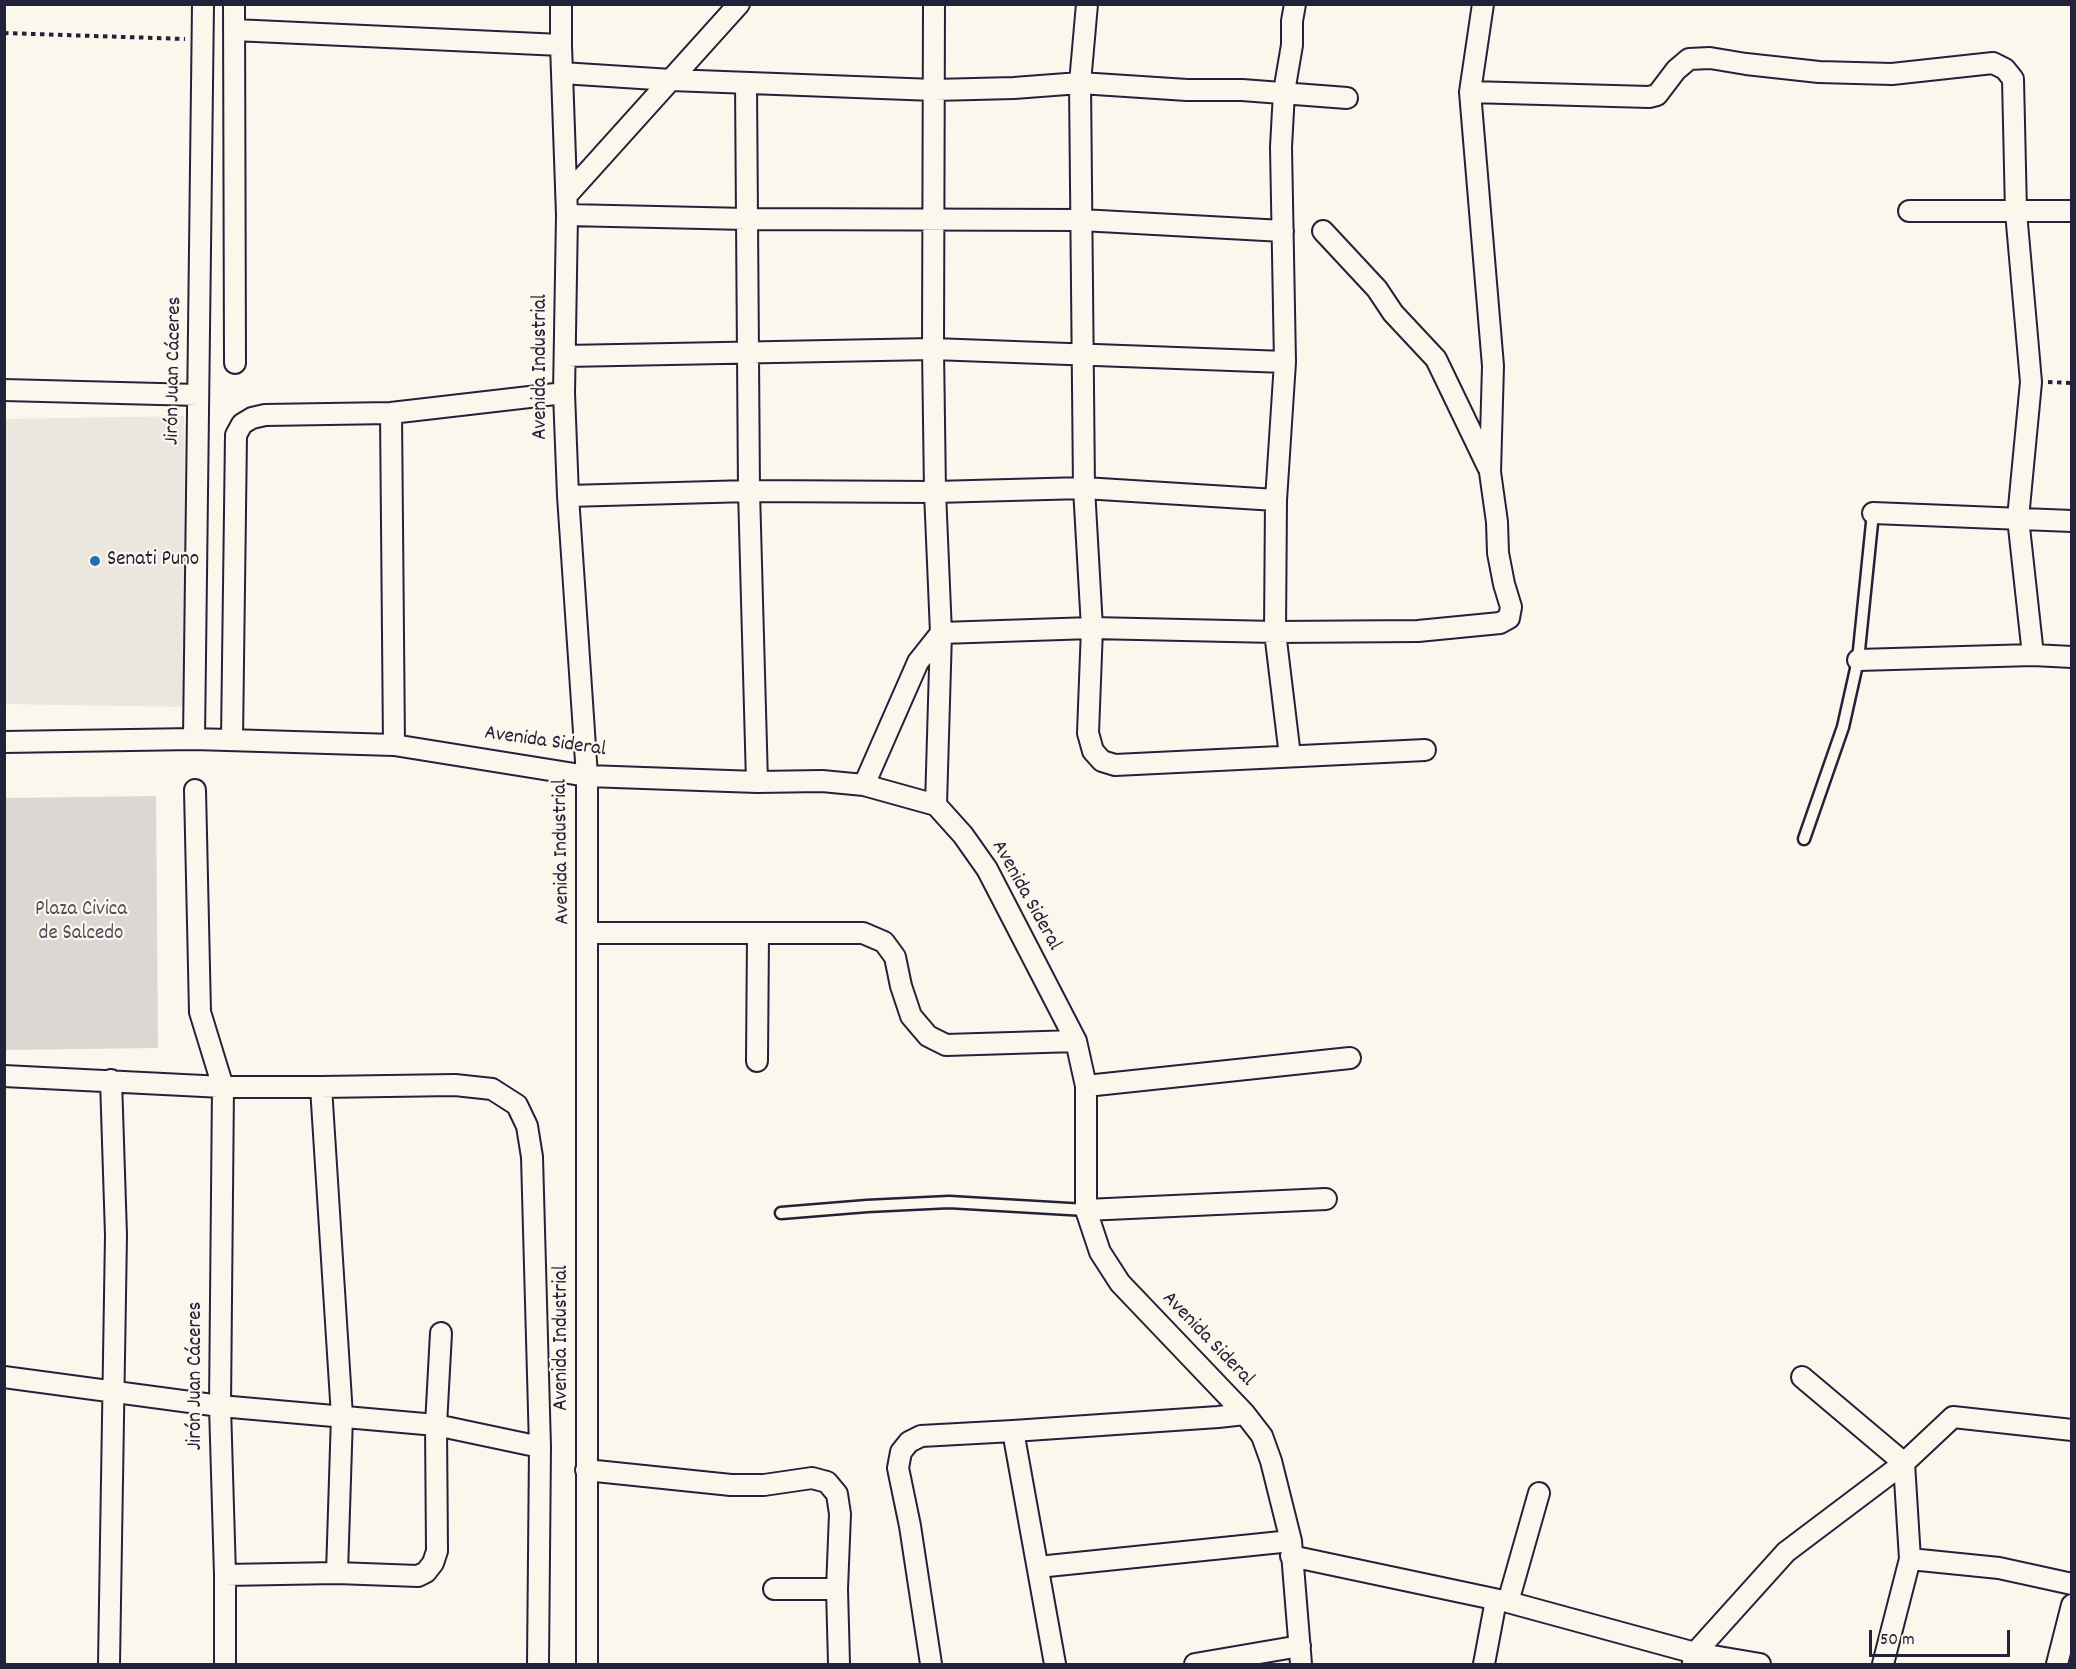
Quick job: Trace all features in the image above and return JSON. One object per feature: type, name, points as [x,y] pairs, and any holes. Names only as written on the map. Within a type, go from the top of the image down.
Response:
[{"type":"street","name":"Jirón Juan Cáceres","points":[[194,739],[203,4]]},
{"type":"street","points":[[234,4],[235,363]]},
{"type":"street","name":"Avenida Industrial","points":[[561,4],[567,195],[564,393],[568,496],[587,776],[587,1665]]},
{"type":"street","points":[[567,195],[739,4]]},
{"type":"street","points":[[934,4],[933,349],[935,492],[941,633],[936,805]]},
{"type":"street","points":[[1087,4],[1080,83],[1082,354],[1084,488],[1092,628],[1088,733],[1093,751],[1102,761],[1115,765],[1425,750]]},
{"type":"street","points":[[1290,756],[1275,632],[1276,500],[1285,362],[1281,147],[1284,92],[1292,45],[1295,4]]},
{"type":"street","points":[[864,784],[918,662],[941,633],[1092,628],[1275,632],[1418,631],[1500,623],[1509,618],[1511,608],[1498,553],[1497,522],[1490,472],[1493,366],[1470,92],[1483,4]]},
{"type":"street","points":[[234,30],[561,45]]},
{"type":"street","points":[[1470,92],[1649,97],[1657,94],[1676,70],[1689,59],[1710,58],[1819,72],[1892,74],[1993,63],[2005,69],[2013,79],[2016,212],[2031,382],[2018,518],[2033,655]]},
{"type":"street","points":[[562,73],[671,80],[934,90],[1014,88],[1080,83],[1187,90],[1284,92],[1347,98]]},
{"type":"street","points":[[746,83],[749,492],[757,782]]},
{"type":"street","points":[[1909,211],[2072,211]]},
{"type":"street","points":[[567,215],[747,219],[1081,220],[1283,231]]},
{"type":"street","points":[[1323,231],[1377,289],[1393,313],[1436,359],[1490,472]]},
{"type":"street","points":[[565,356],[933,349],[1285,362]]},
{"type":"street","points":[[4,390],[198,395]]},
{"type":"street","points":[[232,739],[236,435],[242,424],[252,418],[265,415],[391,413],[564,393]]},
{"type":"street","points":[[391,413],[394,745]]},
{"type":"street","points":[[568,496],[1084,488],[1276,500]]},
{"type":"street","points":[[1873,513],[2072,520]]},
{"type":"street","points":[[1858,660],[2033,655],[2072,657]]},
{"type":"street","name":"Avenida Sideral","points":[[4,742],[232,739],[394,745],[587,776],[864,784],[936,805],[963,835],[987,869],[1076,1041],[1086,1086],[1086,1210],[1100,1252],[1120,1283],[1245,1414],[1262,1436],[1271,1461],[1291,1549],[1300,1655]]},
{"type":"street","name":"Jirón Juan Cáceres","points":[[195,790],[200,1012],[223,1086],[220,1406],[225,1665]]},
{"type":"street","points":[[588,933],[863,933],[885,942],[895,957],[911,1016],[928,1036],[946,1044],[1076,1041]]},
{"type":"street","points":[[757,1061],[758,934]]},
{"type":"street","points":[[1086,1086],[1350,1058]]},
{"type":"street","points":[[4,1076],[321,1088],[342,1416],[337,1573]]},
{"type":"street","points":[[109,1665],[116,1235],[111,1080]]},
{"type":"street","name":"Avenida Industrial","points":[[321,1088],[456,1085],[492,1089],[517,1106],[527,1126],[532,1157],[540,1448],[538,1665]]},
{"type":"street","points":[[1086,1210],[1326,1199]]},
{"type":"street","points":[[225,1575],[337,1573],[418,1576],[426,1572],[433,1563],[437,1551],[436,1425],[441,1333]]},
{"type":"street","points":[[4,1377],[220,1406],[436,1425],[540,1448]]},
{"type":"street","points":[[1802,1377],[1904,1463],[1910,1559],[1883,1665]]},
{"type":"street","points":[[931,1665],[910,1526],[898,1468],[901,1452],[909,1442],[921,1436],[1245,1414]]},
{"type":"street","points":[[1694,1659],[1786,1552],[1904,1463],[1953,1418],[2072,1430]]},
{"type":"street","points":[[1013,1431],[1055,1665]]},
{"type":"street","points":[[586,1470],[730,1485],[764,1485],[812,1478],[827,1482],[837,1494],[840,1514],[837,1589],[839,1665]]},
{"type":"street","points":[[1484,1665],[1502,1601],[1539,1493]]},
{"type":"street","points":[[1038,1567],[1291,1549],[1502,1601],[1694,1659],[1760,1665]]},
{"type":"street","points":[[1910,1559],[1999,1569],[2072,1584]]},
{"type":"street","points":[[774,1588],[837,1589]]},
{"type":"street","points":[[2057,1665],[2072,1605]]},
{"type":"street","points":[[1195,1665],[1300,1655]]},
{"type":"lane","points":[[1804,839],[1843,727],[1858,660],[1873,513]]},
{"type":"lane","points":[[781,1213],[949,1202],[1086,1210]]},
{"type":"path","points":[[4,33],[203,39]]},
{"type":"shaded area","name":"Senati Puno","points":[[184,416],[187,707],[5,704],[5,419]]},
{"type":"green space","name":"Plaza Civica de Salcedo","points":[[156,796],[158,1048],[5,1050],[5,798]]},
{"type":"place","name":"Senati Puno","points":[[95,561]]}]
